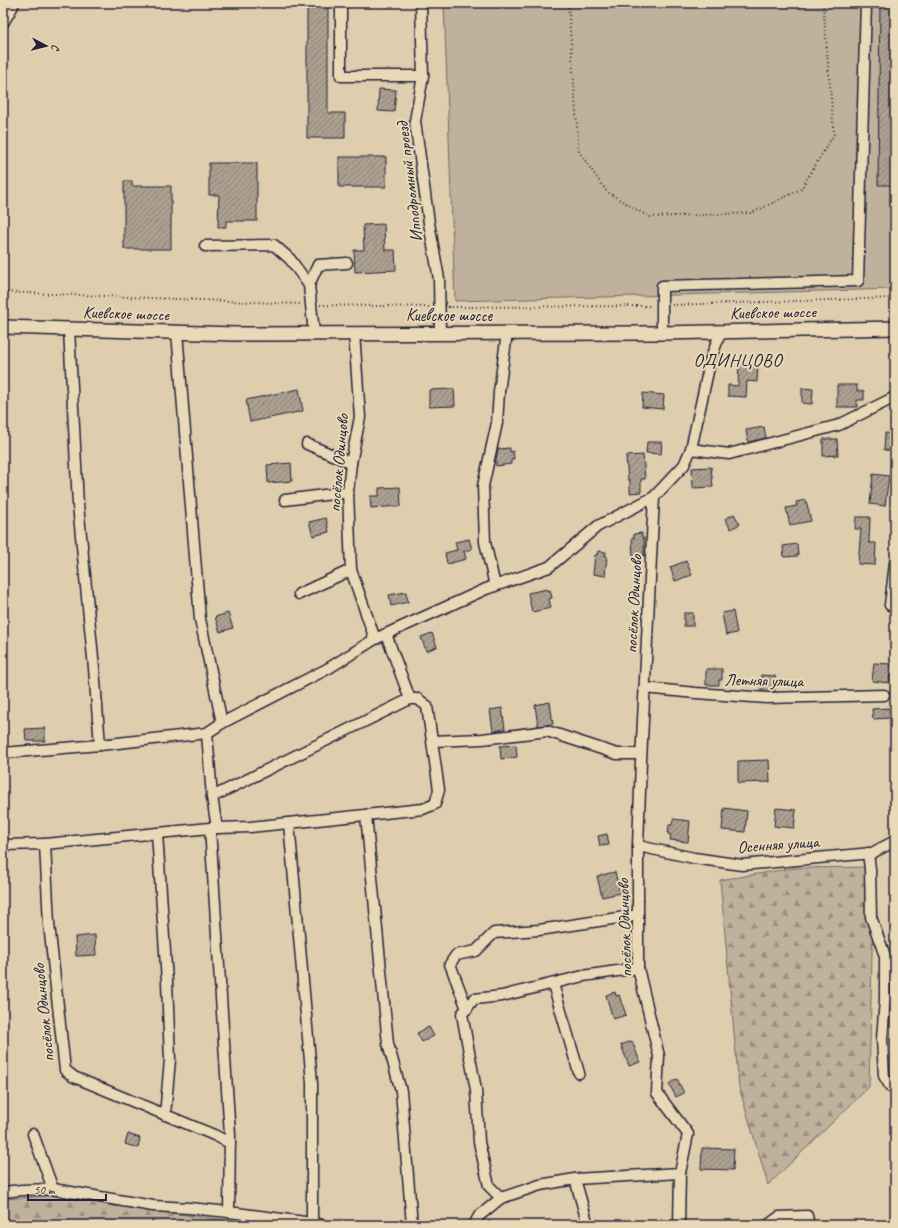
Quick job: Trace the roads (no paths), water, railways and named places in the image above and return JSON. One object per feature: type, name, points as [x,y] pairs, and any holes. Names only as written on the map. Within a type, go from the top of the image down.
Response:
[{"type":"main road","name":"Киевское шоссе","points":[[3,327],[235,334],[662,332],[895,328]]},
{"type":"street","points":[[341,3],[341,76],[423,76]]},
{"type":"street","name":"Ипподромный проезд","points":[[421,3],[423,76],[415,122],[429,223],[439,279],[440,333]]},
{"type":"street","points":[[662,332],[662,286],[858,281],[866,3]]},
{"type":"street","points":[[3,23],[13,6]]},
{"type":"street","points":[[205,246],[274,245],[290,259],[309,285]]},
{"type":"street","points":[[314,334],[309,285],[318,265],[347,263]]},
{"type":"street","points":[[69,329],[78,505],[100,746]]},
{"type":"street","points":[[3,753],[100,746],[207,733],[222,723],[329,668],[375,639],[495,586],[549,566],[598,526],[654,498],[684,465],[691,449],[711,358],[721,331]]},
{"type":"street","points":[[177,332],[200,619],[222,723]]},
{"type":"street","name":"посёлок Одинцово","points":[[354,333],[360,417],[351,463],[348,492],[351,570],[375,639]]},
{"type":"street","points":[[495,586],[485,542],[483,486],[497,424],[499,392],[507,333]]},
{"type":"street","points":[[691,449],[729,454],[839,425],[895,397]]},
{"type":"street","points":[[307,444],[351,463]]},
{"type":"street","points":[[285,500],[348,492]]},
{"type":"street","name":"посёлок Одинцово","points":[[654,498],[641,754],[638,846],[638,968],[659,1056],[657,1094],[688,1134],[680,1173],[679,1225]]},
{"type":"street","points":[[895,563],[890,605],[895,608]]},
{"type":"street","points":[[299,594],[351,570]]},
{"type":"street","points":[[386,634],[410,699]]},
{"type":"street","name":"Летняя улица","points":[[644,688],[768,698],[884,695]]},
{"type":"street","points":[[3,845],[45,844],[214,828],[250,827],[423,809],[435,804],[439,790],[428,706],[418,699],[410,699],[212,797]]},
{"type":"street","points":[[432,741],[482,739],[547,731],[617,754],[641,754]]},
{"type":"street","points":[[207,733],[214,828],[230,1143],[228,1212]]},
{"type":"street","points":[[366,815],[388,1044],[402,1091],[412,1225]]},
{"type":"street","points":[[289,823],[312,1083],[312,1222]]},
{"type":"street","points":[[157,833],[167,982],[170,1060],[165,1115]]},
{"type":"street","name":"Осенняя улица","points":[[638,846],[694,858],[742,865],[872,853],[895,841]]},
{"type":"street","name":"посёлок Одинцово","points":[[45,844],[49,924],[65,1070],[74,1077],[230,1143]]},
{"type":"street","points":[[868,853],[870,869],[871,918],[885,956],[886,1000],[882,1039],[884,1076],[890,1086],[895,1089]]},
{"type":"street","points":[[467,1009],[450,964],[456,955],[476,951],[494,933],[539,930],[638,915]]},
{"type":"street","points":[[501,1198],[488,1186],[479,1142],[476,1090],[462,1014],[474,999],[502,996],[583,976],[638,968]]},
{"type":"street","points":[[553,984],[579,1073]]},
{"type":"street","points":[[33,1134],[53,1189]]},
{"type":"street","points":[[474,1225],[479,1216],[501,1198],[540,1185],[575,1179],[680,1173]]},
{"type":"street","points":[[575,1179],[588,1225]]},
{"type":"street","points":[[3,1192],[53,1189],[153,1206],[228,1212],[312,1222],[323,1225]]},
{"type":"street","points":[[768,1225],[780,1217],[807,1216],[809,1225]]},
{"type":"district","name":"ОДИНЦОВО","points":[[738,360]]}]
